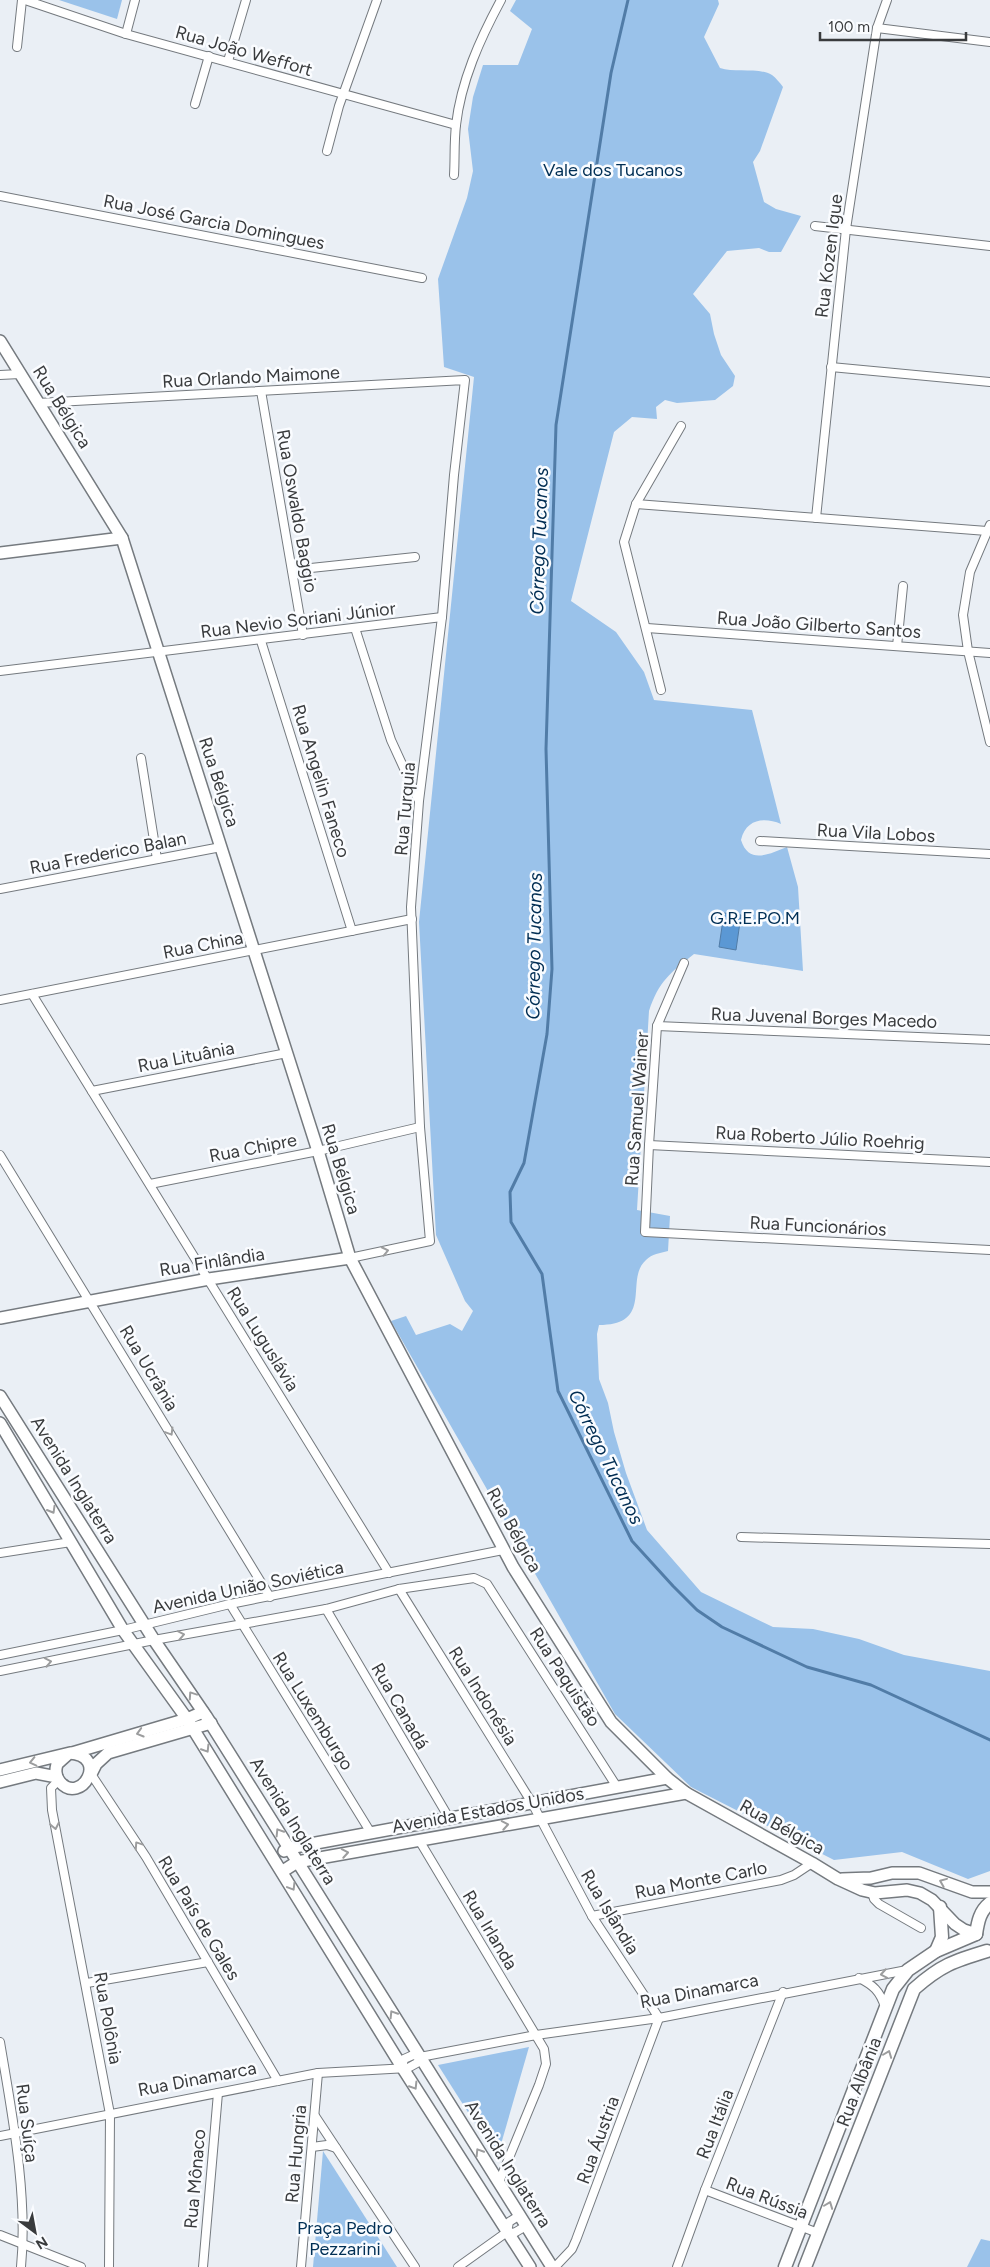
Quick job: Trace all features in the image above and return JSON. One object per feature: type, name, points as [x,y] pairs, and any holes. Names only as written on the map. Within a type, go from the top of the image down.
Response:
[{"type":"main road","points":[[989,1952],[976,1934],[978,1921],[984,1908],[990,1903]]},
{"type":"main road","points":[[936,1951],[942,1937],[940,1908]]},
{"type":"main road","name":"Rua Dinamarca","points":[[908,1970],[936,1951],[976,1934]]},
{"type":"main road","name":"Rua Albânia","points":[[805,2267],[914,1989],[930,1974],[947,1964],[989,1952]]},
{"type":"main road","name":"Rua Albânia","points":[[784,2267],[893,1989],[908,1970]]},
{"type":"street","name":"Rua João Weffort","points":[[23,0],[126,34],[456,125]]},
{"type":"street","points":[[17,47],[23,0]]},
{"type":"street","points":[[126,34],[135,0]]},
{"type":"street","points":[[228,61],[246,0]]},
{"type":"street","points":[[328,151],[343,95],[377,0]]},
{"type":"street","points":[[454,175],[456,125],[467,73],[488,24],[501,0]]},
{"type":"street","name":"Rua Kozen Igue","points":[[816,518],[846,229],[877,28],[887,0]]},
{"type":"street","points":[[877,28],[990,42]]},
{"type":"street","points":[[195,104],[209,56]]},
{"type":"street","name":"Rua José Garcia Domingues","points":[[0,196],[422,278]]},
{"type":"street","points":[[815,226],[990,246]]},
{"type":"street","name":"Rua Bélgica","points":[[0,341],[122,538],[318,1150],[350,1258],[503,1550],[612,1722],[667,1778],[686,1793],[812,1862],[838,1879],[872,1892],[907,1890],[920,1893],[940,1908],[955,1924],[964,1930],[976,1934]]},
{"type":"street","points":[[831,366],[990,382]]},
{"type":"street","points":[[0,375],[20,374]]},
{"type":"street","name":"Rua Orlando Maimone","points":[[38,403],[466,380]]},
{"type":"street","name":"Rua Turquia","points":[[430,1241],[420,1127],[412,919],[419,801],[442,617],[454,475],[466,380]]},
{"type":"street","name":"Rua Oswaldo Baggio","points":[[261,391],[303,635]]},
{"type":"street","points":[[661,690],[624,542],[636,504],[681,426]]},
{"type":"street","points":[[636,504],[816,518],[989,528],[970,572],[963,615],[968,651],[990,742]]},
{"type":"street","points":[[0,553],[122,538]]},
{"type":"street","points":[[292,570],[415,557]]},
{"type":"street","points":[[897,646],[902,586]]},
{"type":"street","name":"Rua Nevio Soriani Júnior","points":[[0,671],[159,651],[261,641],[442,617]]},
{"type":"street","points":[[355,628],[391,740],[419,801]]},
{"type":"street","name":"Rua João Gilberto Santos","points":[[647,628],[990,653]]},
{"type":"street","name":"Rua Angelin Faneco","points":[[261,641],[352,931]]},
{"type":"street","points":[[141,758],[157,860]]},
{"type":"street","name":"Rua Vila Lobos","points":[[760,841],[990,854]]},
{"type":"street","name":"Rua Frederico Balan","points":[[0,889],[221,848]]},
{"type":"street","name":"Rua China","points":[[0,1000],[412,919]]},
{"type":"street","name":"Rua Samuel Wainer","points":[[645,1232],[657,1026],[684,963]]},
{"type":"street","name":"Rua Luguslávia","points":[[32,994],[389,1574]]},
{"type":"street","name":"Rua Juvenal Borges Macedo","points":[[657,1026],[990,1040]]},
{"type":"street","name":"Rua Lituânia","points":[[92,1091],[287,1053]]},
{"type":"street","name":"Rua Chipre","points":[[150,1184],[420,1127]]},
{"type":"street","name":"Rua Roberto Júlio Roehrig","points":[[649,1144],[990,1162]]},
{"type":"street","name":"Rua Ucrânia","points":[[0,1155],[270,1597]]},
{"type":"street","name":"Rua Funcionários","points":[[645,1232],[990,1250]]},
{"type":"street","name":"Rua Finlândia","points":[[0,1318],[209,1279],[350,1258],[430,1241]]},
{"type":"street","name":"Avenida Inglaterra","points":[[0,1396],[154,1640],[211,1723],[553,2267]]},
{"type":"street","name":"Avenida Inglaterra","points":[[0,1425],[29,1469],[123,1630],[187,1719],[283,1871],[402,2067],[530,2267]]},
{"type":"street","points":[[29,1469],[41,1460]]},
{"type":"street","points":[[38,1484],[52,1476]]},
{"type":"street","points":[[742,1537],[990,1544]]},
{"type":"street","points":[[0,1553],[71,1542]]},
{"type":"street","name":"Avenida União Soviética","points":[[0,1655],[123,1630],[230,1604],[503,1550]]},
{"type":"street","name":"Avenida União Soviética","points":[[0,1671],[241,1623],[326,1609],[399,1589],[474,1578],[487,1584]]},
{"type":"street","name":"Rua Paquistão","points":[[487,1584],[617,1787]]},
{"type":"street","name":"Rua Indonésia","points":[[399,1589],[532,1803],[540,1819]]},
{"type":"street","name":"Rua Luxemburgo","points":[[230,1604],[371,1833]]},
{"type":"street","name":"Rua Canadá","points":[[326,1609],[449,1818]]},
{"type":"street","points":[[0,1770],[68,1754],[187,1719],[203,1712]]},
{"type":"street","points":[[0,1782],[36,1773],[58,1779],[63,1785],[74,1788],[85,1783],[96,1764],[108,1753],[211,1723]]},
{"type":"street","points":[[58,1779],[57,1764],[68,1754],[79,1755],[86,1760],[91,1774]]},
{"type":"street","name":"Rua País de Gales","points":[[91,1774],[146,1857],[278,2081]]},
{"type":"street","name":"Avenida Estados Unidos","points":[[289,1848],[667,1778]]},
{"type":"street","name":"Rua Polônia","points":[[58,1779],[51,1788],[51,1803],[87,1983],[110,2114],[109,2267]]},
{"type":"street","name":"Avenida Estados Unidos","points":[[297,1862],[686,1793]]},
{"type":"street","name":"Rua Islândia","points":[[540,1819],[592,1916],[659,2018]]},
{"type":"street","name":"Rua Irlanda","points":[[418,1840],[544,2049],[546,2064],[499,2182]]},
{"type":"street","points":[[274,1857],[289,1848]]},
{"type":"street","points":[[283,1871],[297,1862]]},
{"type":"street","name":"Rua Monte Carlo","points":[[592,1916],[781,1880],[794,1875],[812,1862]]},
{"type":"street","points":[[838,1879],[870,1878],[892,1873],[919,1873],[972,1892],[990,1892]]},
{"type":"street","points":[[872,1892],[874,1899],[879,1904],[921,1928]]},
{"type":"street","points":[[87,1983],[208,1962]]},
{"type":"street","name":"Rua Dinamarca","points":[[0,2136],[318,2073],[408,2068],[417,2063],[420,2057],[536,2035],[659,2018],[782,1992],[908,1970]]},
{"type":"street","points":[[859,1978],[872,1984],[881,1995],[885,2009]]},
{"type":"street","name":"Rua Itália","points":[[678,2267],[705,2190],[782,1992]]},
{"type":"street","name":"Rua Áustria","points":[[553,2267],[572,2249],[576,2240],[659,2018]]},
{"type":"street","name":"Rua Suíça","points":[[0,2042],[16,2132],[23,2244],[21,2267]]},
{"type":"street","name":"Rua Hungria","points":[[301,2267],[318,2073]]},
{"type":"street","name":"Rua Mônaco","points":[[203,2267],[218,2093]]},
{"type":"street","points":[[315,2116],[415,2267]]},
{"type":"street","points":[[312,2147],[327,2145],[336,2148]]},
{"type":"street","name":"Rua Rússia","points":[[705,2190],[818,2234]]},
{"type":"street","points":[[458,2267],[507,2232],[509,2222],[520,2215]]},
{"type":"street","points":[[507,2232],[514,2233],[526,2226]]},
{"type":"street","points":[[0,2235],[81,2267]]},
{"type":"green space","points":[[59,0],[122,0],[117,19]]},
{"type":"green space","name":"Vale dos Tucanos","points":[[516,0],[718,0],[719,4],[704,37],[720,68],[761,71],[772,75],[783,87],[760,151],[753,162],[764,202],[776,209],[801,216],[781,252],[769,252],[759,248],[727,251],[693,294],[710,314],[721,355],[735,376],[733,386],[715,400],[677,403],[665,400],[656,407],[657,419],[632,417],[614,432],[571,601],[616,632],[644,672],[654,700],[752,710],[781,824],[762,820],[751,824],[743,833],[741,840],[749,853],[760,856],[787,847],[798,887],[803,971],[694,954],[666,978],[657,992],[649,1011],[637,1210],[670,1216],[668,1251],[651,1256],[640,1268],[633,1309],[627,1318],[616,1323],[599,1325],[597,1334],[599,1379],[608,1403],[626,1473],[647,1530],[701,1592],[773,1627],[813,1629],[859,1639],[904,1655],[990,1671],[990,1871],[968,1879],[902,1852],[834,1860],[691,1787],[615,1714],[391,1321],[406,1316],[416,1335],[450,1324],[462,1331],[473,1311],[465,1301],[436,1235],[419,922],[474,377],[444,367],[438,279],[467,198],[473,171],[468,129],[473,97],[483,65],[518,65],[532,29],[510,11]]},
{"type":"green space","points":[[529,2047],[497,2158],[438,2065]]},
{"type":"green space","name":"Praça Pedro Pezzarini","points":[[323,2151],[397,2267],[313,2267]]},
{"type":"green space","points":[[981,2239],[990,2241],[990,2267],[967,2267]]},
{"type":"shaded area","points":[[724,913],[741,915],[736,950],[719,947]]},
{"type":"waterway","name":"Córrego Tucanos","points":[[628,0],[611,73],[556,425],[546,749],[552,969],[547,1034],[524,1163],[510,1192],[511,1222],[542,1274],[558,1391],[632,1541],[673,1586],[697,1610],[722,1627],[807,1667],[871,1685],[990,1740]]},
{"type":"park label","name":"G.R.E.PO.M","points":[[755,918]]}]
